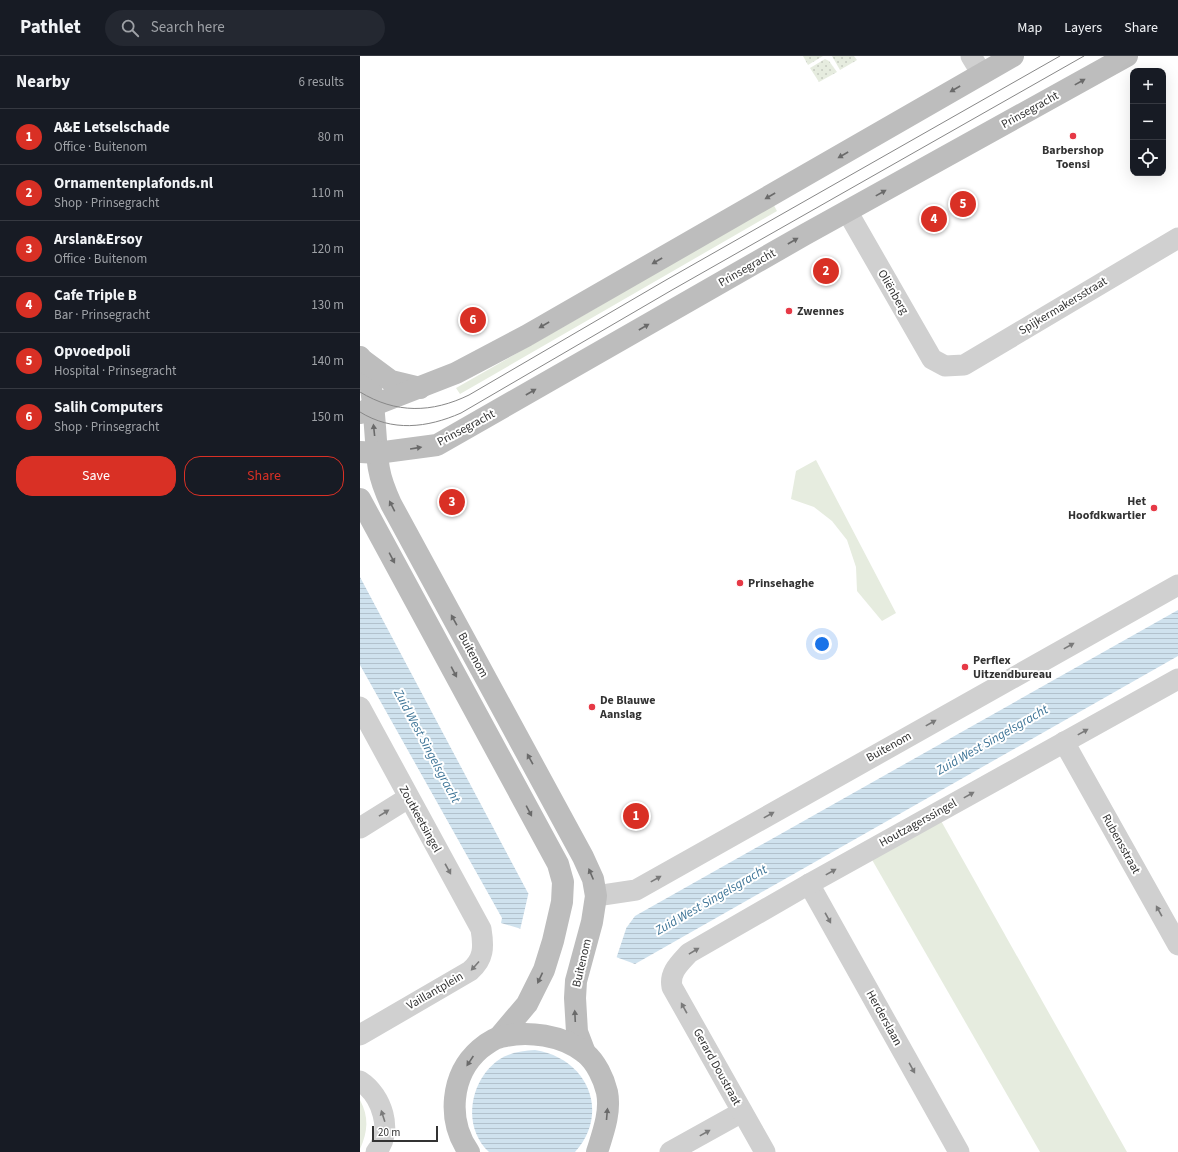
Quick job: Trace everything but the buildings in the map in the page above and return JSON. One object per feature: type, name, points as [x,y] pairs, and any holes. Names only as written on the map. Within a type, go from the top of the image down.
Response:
[{"type":"main road","points":[[366,410],[456,373],[526,336],[977,65],[1013,56]]},
{"type":"main road","name":"Prinsegracht","points":[[368,452],[437,444],[847,211],[1127,56]]},
{"type":"main road","points":[[362,359],[391,381],[420,388]]},
{"type":"main road","name":"Buitenom","points":[[362,359],[370,385],[366,410],[368,452],[379,470],[391,504],[583,857],[593,879],[595,904],[585,950],[576,981],[575,1015],[577,1032],[585,1053]]},
{"type":"main road","name":"Buitenom","points":[[360,499],[558,864],[563,882],[562,902],[553,941],[544,970],[527,1004],[499,1037]]},
{"type":"main road","points":[[469,1152],[456,1123],[455,1094],[467,1064],[484,1046],[499,1037],[541,1035],[562,1040],[585,1053],[598,1070],[607,1093],[608,1115],[597,1152]]},
{"type":"street","name":"Oliënberg","points":[[847,211],[932,359],[945,366]]},
{"type":"street","name":"Spijkermakersstraat","points":[[945,366],[964,365],[1178,238]]},
{"type":"street","name":"Buitenom","points":[[595,904],[636,890],[1178,585]]},
{"type":"street","name":"Houtzagerssingel","points":[[671,980],[674,970],[689,954],[809,884],[1178,679]]},
{"type":"street","name":"Zoutkeetsingel","points":[[360,708],[481,929]]},
{"type":"street","name":"Rubensstraat","points":[[1064,742],[1178,945]]},
{"type":"street","points":[[360,828],[408,798]]},
{"type":"street","name":"Herderslaan","points":[[809,884],[959,1152]]},
{"type":"street","name":"Vaillantplein","points":[[360,1035],[470,971],[478,964],[484,945],[481,929]]},
{"type":"street","name":"Gerard Doustraat","points":[[671,980],[672,987],[765,1152]]},
{"type":"street","points":[[360,1081],[377,1098],[385,1122],[384,1139],[376,1152]]},
{"type":"street","points":[[670,1152],[742,1112]]},
{"type":"shaded area","points":[[803,56],[823,56],[808,65]]},
{"type":"shaded area","points":[[832,56],[854,56],[857,60],[840,70]]},
{"type":"shaded area","points":[[825,59],[829,61],[837,72],[819,82],[810,68]]},
{"type":"shaded area","points":[[771,200],[777,211],[460,394],[456,388],[598,307]]},
{"type":"shaded area","points":[[816,460],[896,613],[882,621],[857,591],[856,567],[847,540],[832,521],[814,507],[791,499],[796,471]]},
{"type":"shaded area","points":[[940,819],[1127,1152],[1040,1152],[871,858]]},
{"type":"shaded area","points":[[360,1100],[365,1112],[366,1130],[360,1149]]},
{"type":"water","name":"Zuid West Singelsgracht","points":[[360,577],[528,893],[627,927],[635,916],[1178,610],[1178,656],[635,964],[501,923],[502,918],[360,665]]},
{"type":"water","points":[[535,1050],[553,1055],[568,1064],[580,1075],[588,1089],[592,1104],[591,1120],[586,1136],[575,1152],[489,1152],[480,1141],[472,1116],[476,1090],[482,1078],[500,1059],[513,1053]]},
{"type":"pier","points":[[529,891],[626,924],[628,923],[616,959],[520,930]]},
{"type":"tram line","points":[[360,392],[387,404],[414,408],[428,408],[441,405],[469,395],[666,280],[1060,56]]},
{"type":"tram line","points":[[360,412],[384,423],[410,426],[435,422],[461,413],[672,290],[1084,56]]},
{"type":"place","name":"Barbershop Toensi","points":[[1073,136]]},
{"type":"place","name":"Opvoedpoli","points":[[963,204]]},
{"type":"place","name":"Cafe Triple B","points":[[934,219]]},
{"type":"place","name":"Ornamentenplafonds.nl","points":[[826,271]]},
{"type":"place","name":"Zwennes","points":[[789,311]]},
{"type":"place","name":"Salih Computers","points":[[473,320]]},
{"type":"place","name":"Arslan&Ersoy","points":[[452,502]]},
{"type":"place","name":"Het Hoofdkwartier","points":[[1154,508]]},
{"type":"place","name":"Prinsehaghe","points":[[740,583]]},
{"type":"place","name":"Perflex Uitzendbureau","points":[[965,667]]},
{"type":"place","name":"De Blauwe Aanslag","points":[[592,707]]},
{"type":"place","name":"A&E Letselschade","points":[[636,816]]}]
